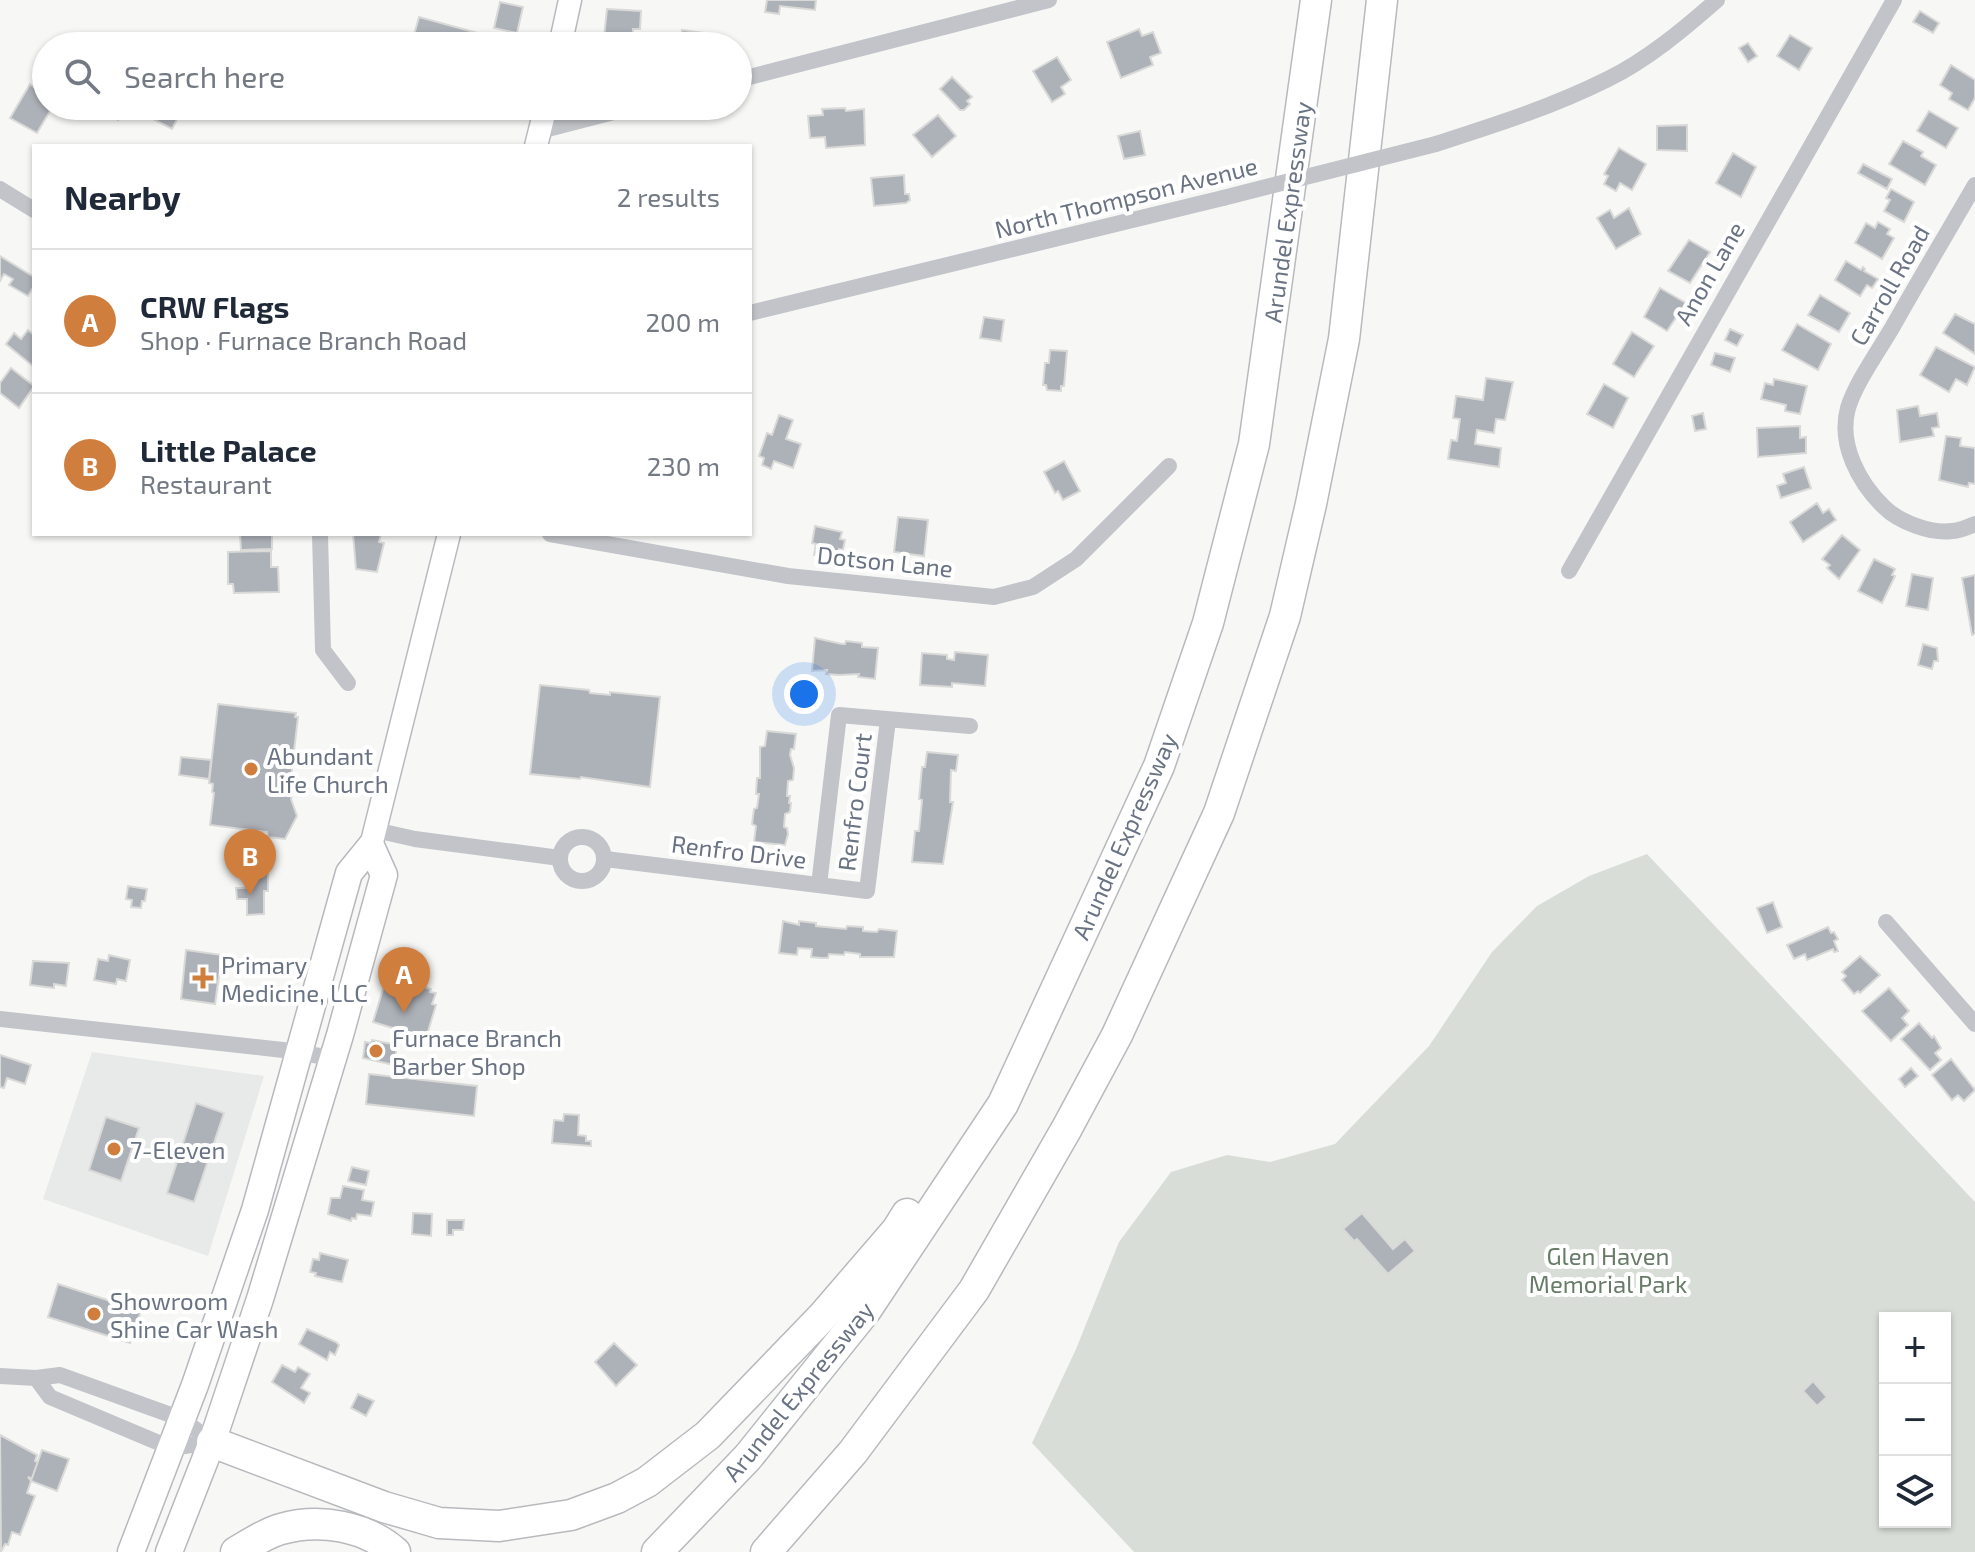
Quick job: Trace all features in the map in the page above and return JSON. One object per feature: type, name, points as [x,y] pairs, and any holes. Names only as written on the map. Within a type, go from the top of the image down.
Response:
[{"type":"highway","name":"Arundel Expressway","points":[[657,1552],[748,1457],[866,1310],[1003,1104],[1159,766],[1208,623],[1254,444],[1316,0]]},
{"type":"highway","points":[[766,1552],[853,1452],[974,1290],[1117,1035],[1219,813],[1285,616],[1311,504],[1344,339],[1382,0]]},
{"type":"highway","points":[[212,1442],[384,1507],[439,1523],[499,1526],[571,1515],[617,1498],[647,1482],[708,1435],[822,1317],[897,1230],[928,1182],[1003,1104]]},
{"type":"highway","points":[[236,1552],[281,1529],[314,1524],[336,1524],[362,1533],[395,1552]]},
{"type":"main road","points":[[563,32],[570,0]]},
{"type":"main road","points":[[131,1552],[182,1419],[255,1210],[349,873],[373,838],[448,536]]},
{"type":"main road","points":[[169,1552],[212,1442],[260,1299],[332,1058],[384,875],[373,838]]},
{"type":"street","points":[[752,76],[1049,0]]},
{"type":"street","name":"North Thompson Avenue","points":[[752,313],[1436,144],[1523,117],[1610,78],[1654,49],[1717,0]]},
{"type":"street","name":"Anon Lane","points":[[1569,571],[1894,0]]},
{"type":"street","points":[[538,139],[595,120]]},
{"type":"street","name":"Carroll Road","points":[[1975,185],[1873,360],[1848,409],[1847,441],[1850,458],[1868,491],[1887,511],[1931,529],[1951,531],[1975,524]]},
{"type":"street","points":[[0,189],[32,209]]},
{"type":"street","name":"Dotson Lane","points":[[561,536],[788,576],[994,597],[1033,587],[1076,559],[1169,466]]},
{"type":"street","points":[[320,536],[323,650],[348,683]]},
{"type":"street","name":"Renfro Court","points":[[819,885],[839,715],[970,726]]},
{"type":"street","name":"Renfro Court","points":[[867,891],[888,720]]},
{"type":"street","points":[[576,837],[590,838],[601,846],[605,859],[600,872],[589,880],[575,880],[564,871],[560,858],[565,845],[576,837]]},
{"type":"street","points":[[373,838],[415,839],[560,858]]},
{"type":"street","name":"Renfro Drive","points":[[605,859],[867,891]]},
{"type":"street","points":[[1886,922],[1975,1024]]},
{"type":"street","points":[[0,1019],[332,1058]]},
{"type":"street","points":[[0,1376],[36,1378],[60,1375],[182,1419],[212,1442]]},
{"type":"street","points":[[36,1378],[50,1397],[171,1448],[212,1442]]},
{"type":"shaded area","points":[[92,1052],[264,1076],[208,1256],[43,1199]]},
{"type":"green space","name":"Glen Haven Memorial Park","points":[[1647,854],[1975,1202],[1975,1552],[1134,1552],[1032,1443],[1076,1349],[1119,1242],[1171,1172],[1227,1155],[1270,1162],[1335,1144],[1429,1046],[1492,952],[1537,906],[1589,876]]},
{"type":"building","points":[[767,0],[816,0],[815,10],[780,6],[779,14],[765,12]]},
{"type":"building","points":[[500,2],[523,7],[517,32],[494,28]]},
{"type":"building","points":[[607,9],[641,11],[640,29],[605,32]]},
{"type":"building","points":[[1920,11],[1939,23],[1933,33],[1913,22]]},
{"type":"building","points":[[419,17],[474,32],[415,32]]},
{"type":"building","points":[[1139,29],[1142,36],[1153,32],[1161,53],[1150,57],[1153,65],[1121,78],[1107,42]]},
{"type":"building","points":[[1790,35],[1812,48],[1799,70],[1777,56]]},
{"type":"building","points":[[1748,43],[1757,56],[1748,62],[1739,48]]},
{"type":"building","points":[[1057,57],[1071,80],[1061,87],[1065,94],[1052,102],[1033,71]]},
{"type":"building","points":[[1951,65],[1975,80],[1975,98],[1968,110],[1949,99],[1952,93],[1940,85]]},
{"type":"building","points":[[952,77],[972,97],[964,110],[960,110],[940,89]]},
{"type":"building","points":[[30,84],[32,120],[45,120],[37,133],[10,118]]},
{"type":"building","points":[[845,108],[846,111],[864,109],[865,145],[826,148],[825,137],[810,138],[808,116],[823,115],[822,109]]},
{"type":"building","points":[[1929,111],[1958,128],[1946,148],[1917,131]]},
{"type":"building","points":[[938,115],[956,136],[932,157],[913,135]]},
{"type":"building","points":[[155,120],[177,120],[172,129]]},
{"type":"building","points":[[1687,125],[1687,151],[1657,150],[1657,126]]},
{"type":"building","points":[[1140,131],[1145,155],[1124,159],[1118,136]]},
{"type":"building","points":[[1903,141],[1923,152],[1921,156],[1936,165],[1925,185],[1889,164]]},
{"type":"building","points":[[1619,148],[1646,164],[1632,190],[1620,183],[1616,191],[1604,184],[1608,176],[1604,174]]},
{"type":"building","points":[[1733,153],[1756,167],[1741,197],[1716,183]]},
{"type":"building","points":[[1863,164],[1892,179],[1887,189],[1858,173]]},
{"type":"building","points":[[904,175],[905,194],[909,194],[910,200],[874,206],[871,178]]},
{"type":"building","points":[[1891,189],[1914,202],[1904,222],[1884,211]]},
{"type":"building","points":[[1629,208],[1641,234],[1616,249],[1597,218],[1610,210],[1614,218]]},
{"type":"building","points":[[1878,222],[1890,229],[1887,234],[1894,238],[1882,259],[1855,243],[1866,223],[1875,228]]},
{"type":"building","points":[[1689,240],[1710,252],[1690,283],[1668,271]]},
{"type":"building","points":[[0,256],[32,276],[32,289],[28,296],[9,285],[13,279],[4,274],[0,281]]},
{"type":"building","points":[[1846,261],[1861,270],[1863,267],[1864,271],[1878,279],[1872,288],[1867,285],[1860,296],[1835,280]]},
{"type":"building","points":[[1660,288],[1686,303],[1667,331],[1644,317]]},
{"type":"building","points":[[1820,295],[1850,313],[1839,332],[1808,315]]},
{"type":"building","points":[[1955,314],[1975,324],[1975,354],[1943,333]]},
{"type":"building","points":[[984,317],[1004,320],[1001,341],[980,338]]},
{"type":"building","points":[[1797,324],[1831,344],[1818,370],[1782,350]]},
{"type":"building","points":[[1730,329],[1743,335],[1737,346],[1725,340]]},
{"type":"building","points":[[28,330],[32,333],[32,365],[6,344],[14,333],[21,339]]},
{"type":"building","points":[[1632,332],[1654,346],[1634,377],[1613,364]]},
{"type":"building","points":[[1936,347],[1975,367],[1967,385],[1956,379],[1949,392],[1920,375]]},
{"type":"building","points":[[1050,350],[1067,351],[1061,391],[1047,390],[1043,385]]},
{"type":"building","points":[[1715,353],[1735,358],[1730,372],[1711,365]]},
{"type":"building","points":[[11,368],[32,384],[32,389],[19,408],[0,393],[0,383]]},
{"type":"building","points":[[1486,378],[1513,382],[1505,420],[1496,419],[1494,433],[1477,430],[1475,444],[1501,448],[1499,467],[1448,459],[1451,440],[1457,441],[1460,419],[1453,418],[1456,396],[1483,400]]},
{"type":"building","points":[[1774,379],[1807,386],[1800,414],[1785,411],[1786,405],[1761,399],[1765,383],[1773,385]]},
{"type":"building","points":[[1604,384],[1628,398],[1613,428],[1587,414]]},
{"type":"building","points":[[1918,406],[1920,416],[1937,413],[1939,427],[1932,428],[1934,436],[1900,442],[1897,410]]},
{"type":"building","points":[[1703,413],[1706,429],[1695,431],[1692,416]]},
{"type":"building","points":[[779,415],[793,420],[786,439],[801,444],[793,468],[774,461],[771,469],[762,465],[764,458],[759,456],[767,433],[772,435]]},
{"type":"building","points":[[1800,426],[1800,438],[1806,437],[1806,453],[1758,457],[1757,428]]},
{"type":"building","points":[[1946,436],[1961,438],[1960,446],[1975,448],[1975,484],[1969,483],[1968,487],[1939,480]]},
{"type":"building","points":[[1064,461],[1080,491],[1063,500],[1058,491],[1055,493],[1044,472]]},
{"type":"building","points":[[1804,467],[1811,488],[1781,498],[1777,486],[1786,483],[1783,474]]},
{"type":"building","points":[[1817,503],[1823,513],[1829,509],[1836,520],[1803,542],[1790,522]]},
{"type":"building","points":[[898,517],[928,520],[924,556],[894,552]]},
{"type":"building","points":[[815,526],[842,532],[840,539],[845,540],[843,550],[839,549],[834,565],[818,561],[819,556],[814,555],[816,544],[812,543]]},
{"type":"building","points":[[1842,535],[1860,550],[1839,579],[1822,559]]},
{"type":"building","points":[[240,536],[272,536],[272,549],[241,550]]},
{"type":"building","points":[[353,536],[380,536],[379,542],[384,543],[377,572],[356,569]]},
{"type":"building","points":[[271,551],[271,567],[278,567],[279,592],[234,593],[233,584],[228,584],[228,552]]},
{"type":"building","points":[[1874,559],[1895,569],[1892,575],[1895,576],[1882,603],[1858,591]]},
{"type":"building","points":[[1912,574],[1933,578],[1928,610],[1906,606]]},
{"type":"building","points":[[1975,575],[1975,634],[1972,635],[1962,578]]},
{"type":"building","points":[[815,638],[842,644],[846,641],[862,643],[862,647],[878,648],[875,679],[858,677],[859,674],[812,671]]},
{"type":"building","points":[[1923,644],[1937,648],[1938,661],[1934,661],[1932,669],[1918,665]]},
{"type":"building","points":[[955,652],[988,655],[985,686],[952,683],[952,687],[920,685],[922,653],[947,655],[947,659],[954,660]]},
{"type":"building","points":[[540,685],[610,695],[610,692],[660,697],[650,787],[581,777],[530,774]]},
{"type":"building","name":"Abundant Life Church","points":[[218,704],[296,713],[295,717],[298,717],[290,786],[295,786],[291,799],[297,816],[285,839],[268,837],[267,832],[210,825],[214,793],[213,784],[209,783]]},
{"type":"building","points":[[767,731],[796,734],[790,755],[794,768],[793,780],[788,781],[787,796],[790,796],[791,803],[790,812],[785,814],[784,827],[788,834],[785,845],[754,842],[756,826],[752,824],[759,794],[756,794],[757,778],[760,778],[760,747],[765,746]]},
{"type":"building","points":[[927,752],[958,755],[956,771],[951,770],[950,802],[953,802],[943,864],[912,862],[915,831],[919,831],[922,767],[925,767]]},
{"type":"building","points":[[181,757],[211,760],[209,779],[179,775]]},
{"type":"building","points":[[245,871],[268,871],[264,914],[247,915],[247,899],[237,899],[236,888],[246,888]]},
{"type":"building","points":[[128,886],[147,889],[141,908],[131,907],[132,900],[126,899]]},
{"type":"building","points":[[1773,902],[1782,927],[1767,933],[1757,908]]},
{"type":"building","points":[[783,921],[846,929],[847,926],[863,927],[863,931],[897,931],[894,957],[860,957],[860,954],[845,952],[844,955],[829,954],[828,958],[811,957],[812,949],[798,948],[797,955],[779,953]]},
{"type":"building","points":[[1828,927],[1838,939],[1834,941],[1838,951],[1834,952],[1833,949],[1807,960],[1805,954],[1794,959],[1787,945]]},
{"type":"building","points":[[186,950],[222,955],[215,1004],[181,999]]},
{"type":"building","points":[[109,955],[130,960],[126,981],[117,979],[116,984],[94,980],[98,959],[108,961]]},
{"type":"building","points":[[1860,956],[1880,975],[1860,993],[1854,994],[1842,980],[1846,976],[1842,972]]},
{"type":"building","points":[[33,961],[69,963],[66,986],[30,985]]},
{"type":"building","points":[[387,976],[436,993],[432,1004],[436,1005],[426,1038],[373,1022]]},
{"type":"building","points":[[1889,988],[1909,1011],[1902,1018],[1908,1025],[1891,1041],[1862,1011]]},
{"type":"building","points":[[1919,1023],[1932,1038],[1934,1036],[1941,1048],[1935,1053],[1941,1060],[1930,1070],[1901,1039]]},
{"type":"building","points":[[372,1040],[397,1045],[394,1065],[363,1058],[365,1042],[371,1043]]},
{"type":"building","points":[[0,1055],[31,1065],[25,1084],[7,1078],[4,1088],[0,1087]]},
{"type":"building","points":[[1951,1059],[1975,1090],[1964,1101],[1958,1095],[1952,1100],[1932,1075]]},
{"type":"building","points":[[1911,1068],[1918,1076],[1905,1087],[1899,1079]]},
{"type":"building","points":[[369,1074],[477,1086],[474,1116],[366,1104]]},
{"type":"building","name":"7-Eleven","points":[[196,1103],[224,1113],[194,1202],[167,1193]]},
{"type":"building","points":[[564,1114],[579,1115],[578,1135],[586,1136],[591,1146],[552,1143],[554,1120],[563,1121]]},
{"type":"building","name":"7-Eleven","points":[[106,1117],[139,1128],[121,1181],[89,1170]]},
{"type":"building","points":[[352,1167],[369,1171],[366,1185],[348,1181]]},
{"type":"building","points":[[343,1186],[364,1190],[362,1200],[374,1202],[371,1216],[357,1214],[356,1219],[352,1218],[351,1221],[328,1214],[331,1198],[340,1198]]},
{"type":"building","points":[[413,1213],[432,1214],[431,1236],[412,1234]]},
{"type":"building","points":[[1362,1213],[1393,1249],[1405,1239],[1415,1251],[1388,1274],[1357,1239],[1354,1241],[1343,1229]]},
{"type":"building","points":[[447,1220],[464,1220],[463,1230],[453,1230],[453,1235],[447,1235]]},
{"type":"building","points":[[320,1253],[348,1260],[342,1282],[310,1272],[313,1259],[319,1260]]},
{"type":"building","name":"Showroom Shine Car Wash","points":[[58,1284],[141,1311],[130,1343],[48,1317]]},
{"type":"building","points":[[307,1329],[336,1342],[339,1345],[335,1355],[330,1352],[327,1360],[299,1344]]},
{"type":"building","points":[[614,1343],[637,1365],[616,1386],[595,1362]]},
{"type":"building","points":[[282,1365],[295,1372],[298,1367],[310,1374],[301,1388],[310,1393],[304,1403],[272,1382]]},
{"type":"building","points":[[1813,1381],[1827,1397],[1817,1406],[1803,1391]]},
{"type":"building","points":[[358,1394],[374,1401],[366,1416],[351,1408]]},
{"type":"building","points":[[0,1435],[37,1455],[35,1461],[38,1462],[32,1479],[28,1477],[31,1481],[27,1493],[35,1496],[20,1535],[12,1532],[8,1545],[5,1544],[1,1552]]},
{"type":"building","points":[[42,1450],[69,1459],[57,1491],[31,1481]]},
{"type":"place","name":"Abundant Life Church","points":[[251,769]]},
{"type":"place","name":"Little Palace","points":[[250,895]]},
{"type":"place","name":"Primary Medicine, LLC","points":[[203,978]]},
{"type":"place","name":"CRW Flags","points":[[404,1013]]},
{"type":"place","name":"Furnace Branch Barber Shop","points":[[376,1051]]},
{"type":"place","name":"7-Eleven","points":[[114,1149]]},
{"type":"place","name":"Showroom Shine Car Wash","points":[[94,1314]]}]
